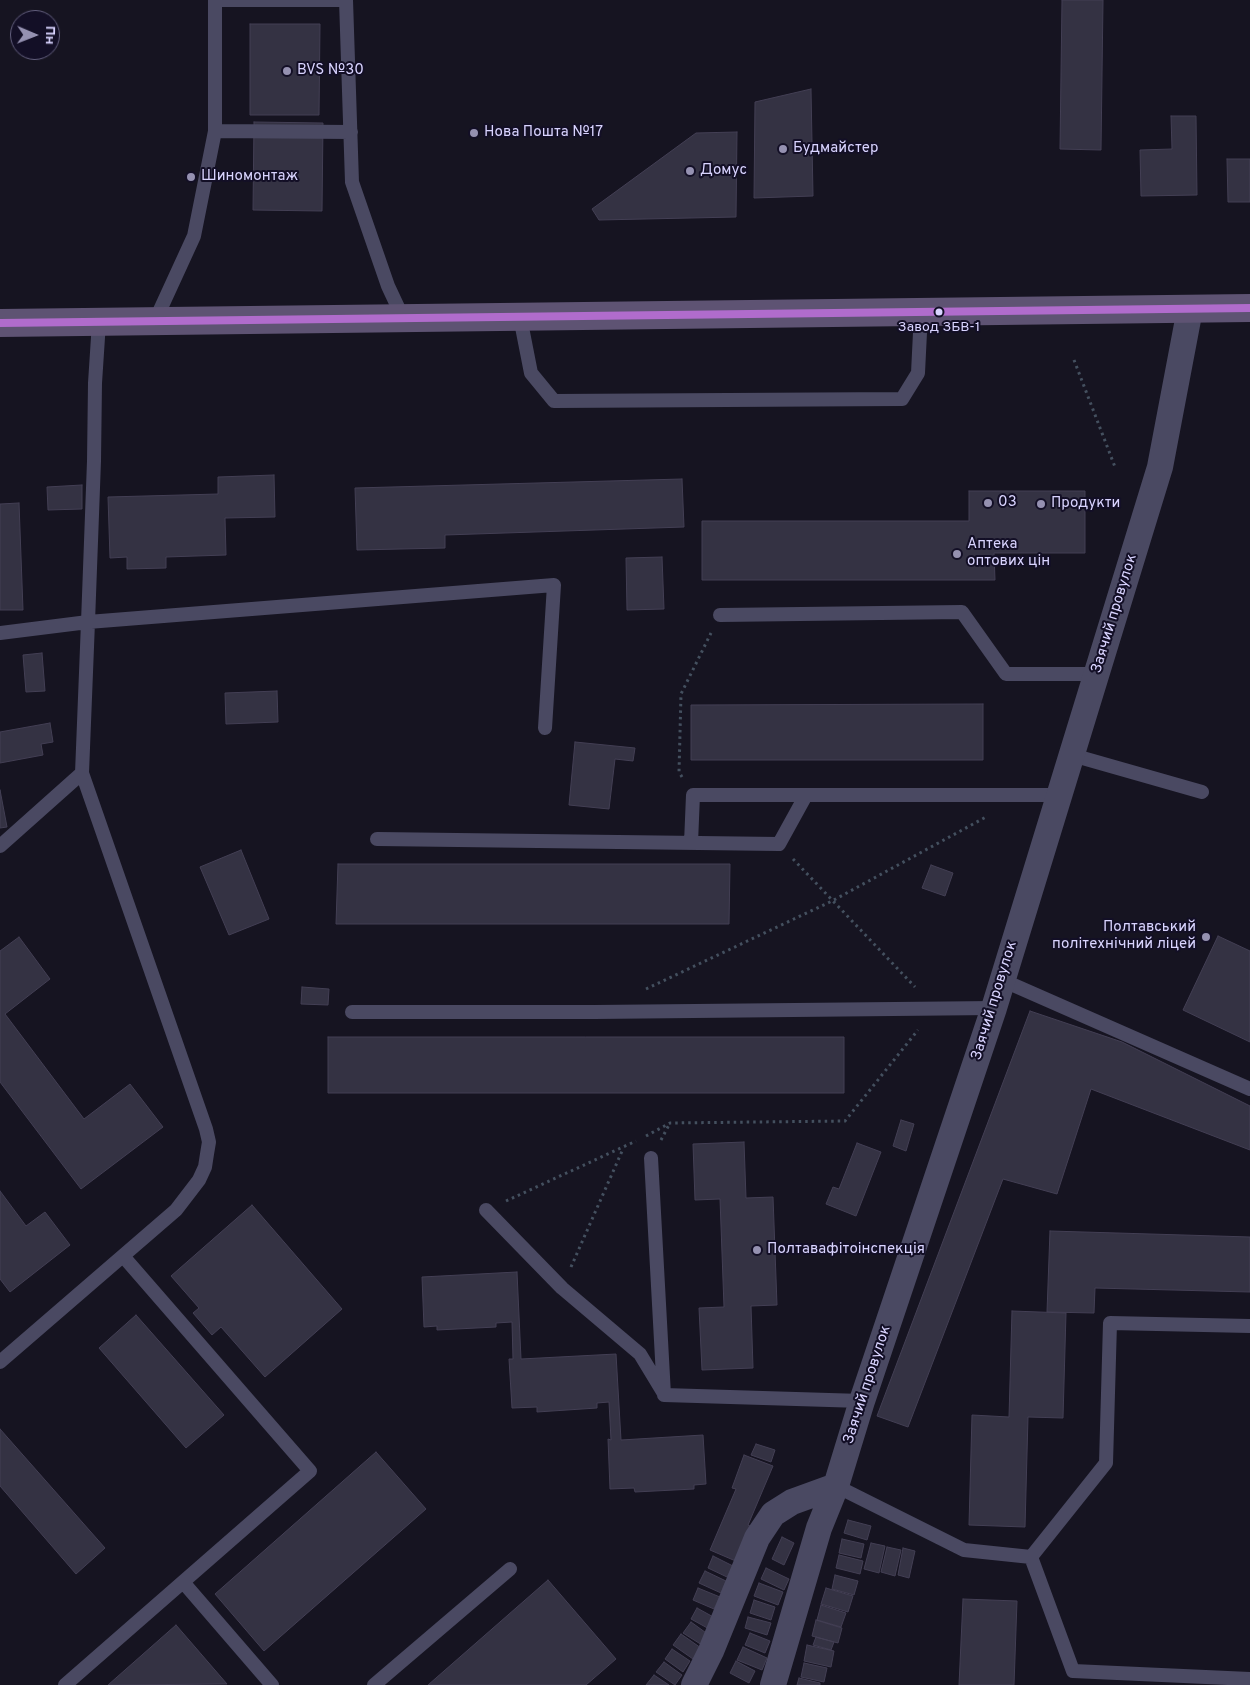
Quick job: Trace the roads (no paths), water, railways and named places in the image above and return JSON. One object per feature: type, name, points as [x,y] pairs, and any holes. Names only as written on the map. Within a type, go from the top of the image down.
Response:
[{"type":"main road","points":[[0,323],[1250,308]]},
{"type":"street","name":"Заячий провулок","points":[[773,1685],[816,1537],[836,1486],[862,1400],[994,1008],[1160,467],[1190,309]]},
{"type":"street","points":[[694,1685],[711,1651],[757,1538],[773,1514],[792,1502],[836,1486]]},
{"type":"lane","points":[[156,321],[194,236],[215,131],[215,0],[346,0],[352,182],[388,286],[403,318]]},
{"type":"lane","points":[[215,131],[351,132]]},
{"type":"lane","points":[[520,317],[531,373],[554,401],[902,399],[918,373],[921,312]]},
{"type":"lane","points":[[0,1362],[176,1210],[199,1180],[204,1167],[209,1142],[82,774],[95,383],[99,322]]},
{"type":"lane","points":[[0,633],[88,622],[554,585],[545,728]]},
{"type":"lane","points":[[720,615],[962,612],[1006,674],[1096,674]]},
{"type":"lane","points":[[1072,755],[1202,792]]},
{"type":"lane","points":[[0,846],[82,774]]},
{"type":"lane","points":[[691,843],[693,795],[1059,795]]},
{"type":"lane","points":[[378,839],[779,844],[806,795]]},
{"type":"lane","points":[[1002,980],[1250,1089]]},
{"type":"lane","points":[[352,1012],[594,1012],[994,1008]]},
{"type":"lane","points":[[652,1158],[664,1395]]},
{"type":"lane","points":[[486,1210],[562,1288],[640,1354],[664,1395]]},
{"type":"lane","points":[[65,1685],[310,1471],[124,1256]]},
{"type":"lane","points":[[1031,1557],[1106,1463],[1110,1322],[1250,1326]]},
{"type":"lane","points":[[664,1395],[862,1400]]},
{"type":"lane","points":[[836,1486],[964,1550],[1031,1557]]},
{"type":"lane","points":[[1031,1557],[1073,1671],[1250,1680]]},
{"type":"lane","points":[[374,1685],[510,1569]]},
{"type":"lane","points":[[183,1582],[272,1685]]},
{"type":"place","name":"BVS №30","points":[[287,71]]},
{"type":"place","name":"Нова Пошта №17","points":[[474,133]]},
{"type":"place","name":"Будмайстер","points":[[783,149]]},
{"type":"place","name":"Домус","points":[[690,171]]},
{"type":"place","name":"Шиномонтаж","points":[[191,177]]},
{"type":"place","name":"Завод ЗБВ-1","points":[[939,312]]},
{"type":"place","name":"03","points":[[988,503]]},
{"type":"place","name":"Продукти","points":[[1041,504]]},
{"type":"place","name":"Аптека оптових цін","points":[[957,554]]},
{"type":"place","name":"Полтавський політехнічний ліцей","points":[[1206,937]]},
{"type":"place","name":"Полтавафітоінспекція","points":[[757,1250]]}]
